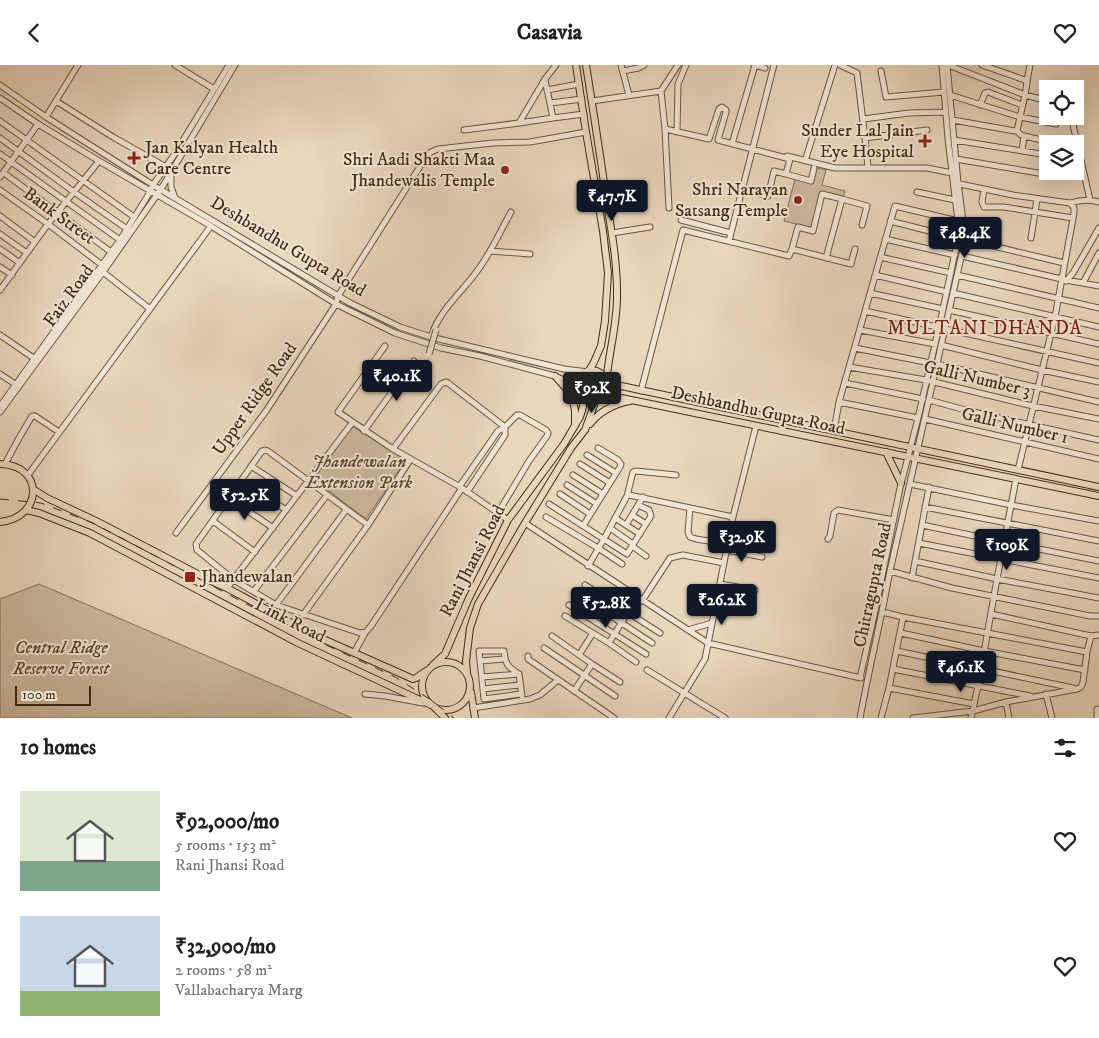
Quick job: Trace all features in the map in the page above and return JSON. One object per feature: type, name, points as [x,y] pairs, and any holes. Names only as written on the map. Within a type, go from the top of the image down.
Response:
[{"type":"main road","points":[[576,65],[608,273],[606,311],[601,346],[588,372]]},
{"type":"main road","points":[[586,65],[612,233],[618,293],[615,324],[607,383],[606,390],[600,396],[593,398],[584,395],[579,387],[580,377],[594,370],[605,377],[607,383]]},
{"type":"main road","points":[[555,376],[572,395],[575,425]]},
{"type":"main road","name":"Deshbandhu Gupta Road","points":[[607,383],[918,448]]},
{"type":"main road","name":"Rani Jhansi Road","points":[[433,665],[445,654],[469,598],[508,520],[564,444],[575,425],[583,407],[584,395]]},
{"type":"main road","name":"Deshbandhu Gupta Road","points":[[600,396],[634,400],[916,459]]},
{"type":"main road","name":"Rani Jhansi Road","points":[[467,673],[466,661],[470,628],[478,604],[571,448],[585,430],[600,396]]},
{"type":"main road","points":[[585,430],[604,410],[619,403],[634,400]]},
{"type":"main road","points":[[918,448],[1099,487]]},
{"type":"main road","points":[[886,452],[901,483]]},
{"type":"main road","points":[[916,459],[1099,496]]},
{"type":"main road","points":[[0,529],[2,522],[16,517],[26,510],[32,501],[33,489],[32,482],[24,471],[2,464]]},
{"type":"main road","name":"Link Road","points":[[33,489],[47,498],[227,588],[314,635],[413,679],[416,679],[426,671]]},
{"type":"main road","name":"Link Road","points":[[26,510],[39,513],[90,533],[298,643],[433,706]]},
{"type":"main road","points":[[445,718],[426,700],[422,691],[422,680],[426,671],[433,665],[444,662],[454,663],[467,673],[470,681],[474,718]]},
{"type":"main road","points":[[433,706],[445,711],[457,708],[466,700],[470,689]]},
{"type":"street","points":[[46,117],[78,65]]},
{"type":"street","points":[[175,65],[214,89]]},
{"type":"street","points":[[0,406],[120,240],[229,65]]},
{"type":"street","name":"Faiz Road","points":[[0,412],[103,273],[157,195],[235,65]]},
{"type":"street","points":[[519,123],[544,79],[556,65]]},
{"type":"street","points":[[621,65],[629,95]]},
{"type":"street","points":[[623,71],[644,65]]},
{"type":"street","points":[[669,208],[661,91],[678,65]]},
{"type":"street","points":[[677,132],[678,84],[686,65]]},
{"type":"street","points":[[732,144],[754,65],[765,68]]},
{"type":"street","points":[[729,241],[774,65]]},
{"type":"street","points":[[805,161],[834,65]]},
{"type":"street","points":[[840,65],[857,73],[866,137],[868,167]]},
{"type":"street","points":[[938,345],[939,327],[947,292],[962,256],[964,239],[963,215],[952,173],[942,65]]},
{"type":"street","points":[[938,345],[945,329],[953,293],[958,221],[955,200],[956,159],[948,65],[1039,99]]},
{"type":"street","points":[[982,65],[1027,81]]},
{"type":"street","points":[[1017,131],[1030,65]]},
{"type":"street","points":[[881,71],[886,97],[944,93]]},
{"type":"street","points":[[544,79],[553,118]]},
{"type":"street","points":[[547,90],[579,83]]},
{"type":"street","name":"Deshbandhu Gupta Road","points":[[0,85],[46,117],[153,185],[338,296],[400,327],[442,340],[564,369],[588,372]]},
{"type":"street","points":[[592,101],[661,91]]},
{"type":"street","points":[[980,105],[985,93],[988,92],[1022,105]]},
{"type":"street","points":[[950,95],[1020,117],[1039,121]]},
{"type":"street","name":"Deshbandhu Gupta Road","points":[[0,98],[38,124],[336,304],[394,333],[440,347],[555,376],[579,387]]},
{"type":"street","points":[[550,103],[582,99]]},
{"type":"street","points":[[56,101],[166,167]]},
{"type":"street","points":[[665,129],[709,139],[719,109],[722,107],[726,112],[718,140],[790,159],[786,174]]},
{"type":"street","points":[[863,119],[909,113],[946,112]]},
{"type":"street","points":[[464,130],[584,114]]},
{"type":"street","points":[[953,120],[1017,131],[1021,135],[1039,139]]},
{"type":"street","points":[[0,121],[28,139],[134,217]]},
{"type":"street","points":[[38,124],[2,175],[57,212],[111,252]]},
{"type":"street","points":[[1073,125],[1090,200]]},
{"type":"street","points":[[866,137],[927,130]]},
{"type":"street","name":"Upper Ridge Road","points":[[176,533],[266,411],[336,304],[338,296],[431,152],[438,149],[493,143],[530,142],[586,132]]},
{"type":"street","points":[[1022,151],[1024,136]]},
{"type":"street","points":[[0,138],[127,229]]},
{"type":"street","points":[[954,140],[1039,153]]},
{"type":"street","points":[[773,152],[836,168],[928,168],[952,173]]},
{"type":"street","points":[[0,154],[120,240]]},
{"type":"street","points":[[956,159],[1039,173]]},
{"type":"street","points":[[1,286],[12,275],[57,212],[99,161]]},
{"type":"street","points":[[754,193],[768,196],[774,171],[811,181],[814,168]]},
{"type":"street","points":[[171,172],[171,187],[175,198]]},
{"type":"street","points":[[955,183],[1037,199],[1070,203],[1090,200],[1099,202]]},
{"type":"street","points":[[984,189],[982,205],[984,207],[1004,207],[1074,215]]},
{"type":"street","name":"Bank Street","points":[[0,190],[102,265]]},
{"type":"street","points":[[917,192],[955,200]]},
{"type":"street","points":[[641,391],[683,230],[789,256],[798,226],[813,231],[822,194],[867,206],[862,225]]},
{"type":"street","points":[[826,258],[842,199]]},
{"type":"street","points":[[1031,238],[1037,199]]},
{"type":"street","points":[[1018,470],[1058,299],[1065,280],[1064,263],[1074,215],[1074,208],[1070,203]]},
{"type":"street","points":[[834,431],[839,403],[895,205],[958,221]]},
{"type":"street","points":[[431,337],[436,324],[447,307],[480,267],[511,212]]},
{"type":"street","points":[[0,216],[35,242]]},
{"type":"street","points":[[680,220],[731,233]]},
{"type":"street","points":[[890,221],[957,238]]},
{"type":"street","points":[[28,475],[211,227]]},
{"type":"street","points":[[612,233],[650,227]]},
{"type":"street","points":[[1065,280],[1073,273],[1099,228]]},
{"type":"street","points":[[0,234],[27,253]]},
{"type":"street","points":[[886,239],[955,255]]},
{"type":"street","points":[[964,239],[1064,263]]},
{"type":"street","points":[[0,249],[20,263]]},
{"type":"street","points":[[792,249],[851,265],[855,249]]},
{"type":"street","points":[[490,251],[530,254]]},
{"type":"street","points":[[1082,283],[1099,253]]},
{"type":"street","points":[[962,256],[1099,286]]},
{"type":"street","points":[[880,257],[1099,308]]},
{"type":"street","points":[[0,267],[12,275]]},
{"type":"street","points":[[103,273],[150,309]]},
{"type":"street","points":[[875,275],[947,292]]},
{"type":"street","points":[[870,293],[943,309]]},
{"type":"street","points":[[953,293],[1099,327]]},
{"type":"street","points":[[950,310],[1099,344]]},
{"type":"street","points":[[865,311],[1099,363]]},
{"type":"street","points":[[429,354],[436,330]]},
{"type":"street","points":[[860,330],[938,345],[1099,382]]},
{"type":"street","points":[[0,335],[35,359]]},
{"type":"street","points":[[440,347],[442,340]]},
{"type":"street","name":"Chitragupta Road","points":[[860,678],[907,457],[923,399],[930,363],[938,345]]},
{"type":"street","name":"Chitragupta Road","points":[[860,718],[890,571],[937,364],[938,345]]},
{"type":"street","points":[[385,346],[338,412],[410,460],[460,487],[508,520]]},
{"type":"street","points":[[855,348],[930,363]]},
{"type":"street","points":[[364,431],[414,361]]},
{"type":"street","points":[[937,364],[1099,402]]},
{"type":"street","name":"Galli Number 3","points":[[849,367],[926,380],[1033,406],[1099,419]]},
{"type":"street","points":[[0,374],[15,384]]},
{"type":"street","points":[[393,449],[441,383],[444,382],[448,383],[505,427]]},
{"type":"street","points":[[845,383],[923,399]]},
{"type":"street","points":[[929,400],[969,411],[1099,440]]},
{"type":"street","points":[[839,403],[918,417]]},
{"type":"street","points":[[354,653],[498,431],[505,427],[516,415],[520,415],[548,433],[498,513]]},
{"type":"street","points":[[2,464],[32,416],[35,416],[59,432]]},
{"type":"street","name":"Galli Number 1","points":[[925,419],[1099,459]]},
{"type":"street","points":[[227,588],[352,423]]},
{"type":"street","points":[[669,718],[705,659],[727,547],[756,426]]},
{"type":"street","points":[[467,492],[505,435],[505,427]]},
{"type":"street","points":[[583,525],[620,467],[620,462],[598,448]]},
{"type":"street","points":[[366,633],[355,632],[276,605],[234,579],[196,548],[196,544],[262,451],[265,450],[368,525]]},
{"type":"street","points":[[587,455],[616,473]]},
{"type":"street","points":[[303,615],[368,525],[410,460]]},
{"type":"street","points":[[580,465],[610,483]]},
{"type":"street","points":[[251,466],[296,496]]},
{"type":"street","points":[[588,565],[627,496],[633,472],[676,475]]},
{"type":"street","points":[[573,475],[603,494]]},
{"type":"street","points":[[971,718],[982,669],[1016,479]]},
{"type":"street","points":[[242,480],[286,510]]},
{"type":"street","points":[[910,484],[1099,521]]},
{"type":"street","points":[[567,485],[597,504]]},
{"type":"street","points":[[912,578],[929,487]]},
{"type":"street","points":[[560,494],[590,514]]},
{"type":"street","points":[[254,591],[327,495]]},
{"type":"street","points":[[627,496],[643,497],[734,517]]},
{"type":"street","points":[[626,525],[643,497]]},
{"type":"street","points":[[229,498],[273,528]]},
{"type":"street","points":[[549,504],[627,554],[651,516],[649,510],[638,505]]},
{"type":"street","points":[[690,507],[688,532],[690,537],[762,557]]},
{"type":"street","points":[[926,507],[1099,541]]},
{"type":"street","points":[[276,605],[346,510]]},
{"type":"street","points":[[828,539],[834,513],[838,510],[894,520]]},
{"type":"street","points":[[632,515],[646,524]]},
{"type":"street","points":[[546,517],[622,564]]},
{"type":"street","points":[[615,518],[640,534]]},
{"type":"street","points":[[213,521],[255,552]]},
{"type":"street","points":[[525,523],[708,643],[867,679]]},
{"type":"street","points":[[922,525],[1099,561]]},
{"type":"street","points":[[610,528],[646,556]]},
{"type":"street","points":[[919,543],[1099,578]]},
{"type":"street","points":[[609,643],[628,613],[670,558],[683,555],[724,563]]},
{"type":"street","points":[[915,561],[1099,598]]},
{"type":"street","points":[[890,571],[952,588],[1099,617]]},
{"type":"street","points":[[720,584],[754,591]]},
{"type":"street","points":[[585,585],[660,633]]},
{"type":"street","points":[[578,595],[652,643]]},
{"type":"street","points":[[569,605],[646,654]]},
{"type":"street","points":[[882,612],[1087,652]]},
{"type":"street","points":[[991,614],[1091,636],[1099,635]]},
{"type":"street","points":[[565,617],[609,643],[636,662]]},
{"type":"street","points":[[881,718],[903,617]]},
{"type":"street","points":[[688,630],[712,623]]},
{"type":"street","points":[[579,655],[593,633]]},
{"type":"street","points":[[901,633],[1085,670]]},
{"type":"street","points":[[552,636],[620,681]]},
{"type":"street","points":[[913,718],[973,711],[1006,702],[1078,689],[1083,682],[1091,636]]},
{"type":"street","points":[[544,648],[615,696]]},
{"type":"street","points":[[519,674],[511,669],[504,659],[504,651],[479,651],[484,699],[522,697],[530,699],[540,695],[558,680]]},
{"type":"street","points":[[897,651],[1078,689]]},
{"type":"street","points":[[528,657],[528,659],[614,718]]},
{"type":"street","points":[[480,661],[504,659]]},
{"type":"street","points":[[574,691],[592,664]]},
{"type":"street","points":[[893,669],[1032,697]]},
{"type":"street","points":[[647,670],[725,718]]},
{"type":"street","points":[[519,674],[522,697]]},
{"type":"street","points":[[482,677],[519,674]]},
{"type":"street","points":[[483,689],[520,685]]},
{"type":"street","points":[[889,688],[974,704]]},
{"type":"street","points":[[365,694],[433,706]]},
{"type":"street","points":[[1046,694],[1052,718]]},
{"type":"street","points":[[472,708],[522,697]]},
{"type":"street","points":[[1006,702],[1009,718]]},
{"type":"street","points":[[1096,709],[1097,718]]},
{"type":"green space","points":[[817,168],[826,170],[822,185],[845,191],[843,198],[821,193],[812,228],[784,221],[795,179],[813,183]]},
{"type":"green space","name":"Jhandewalan Extension Park","points":[[352,426],[406,460],[366,519],[313,479]]},
{"type":"green space","name":"Central Ridge Reserve Forest","points":[[39,584],[352,718],[0,718],[0,599]]},
{"type":"railway","points":[[0,499],[41,503],[93,523],[309,637],[395,677],[431,700],[454,718]]},
{"type":"place","name":"Sunder Lal Jain Eye Hospital","points":[[925,141]]},
{"type":"place","name":"Jan Kalyan Health Care Centre","points":[[134,158]]},
{"type":"place","name":"Shri Aadi Shakti Maa Jhandewalis Temple","points":[[505,170]]},
{"type":"place","name":"Shri Narayan Satsang Temple","points":[[798,200]]},
{"type":"place","name":"Jhandewalan","points":[[190,577]]},
{"type":"district","name":"MULTANI DHANDA","points":[[985,328]]}]
